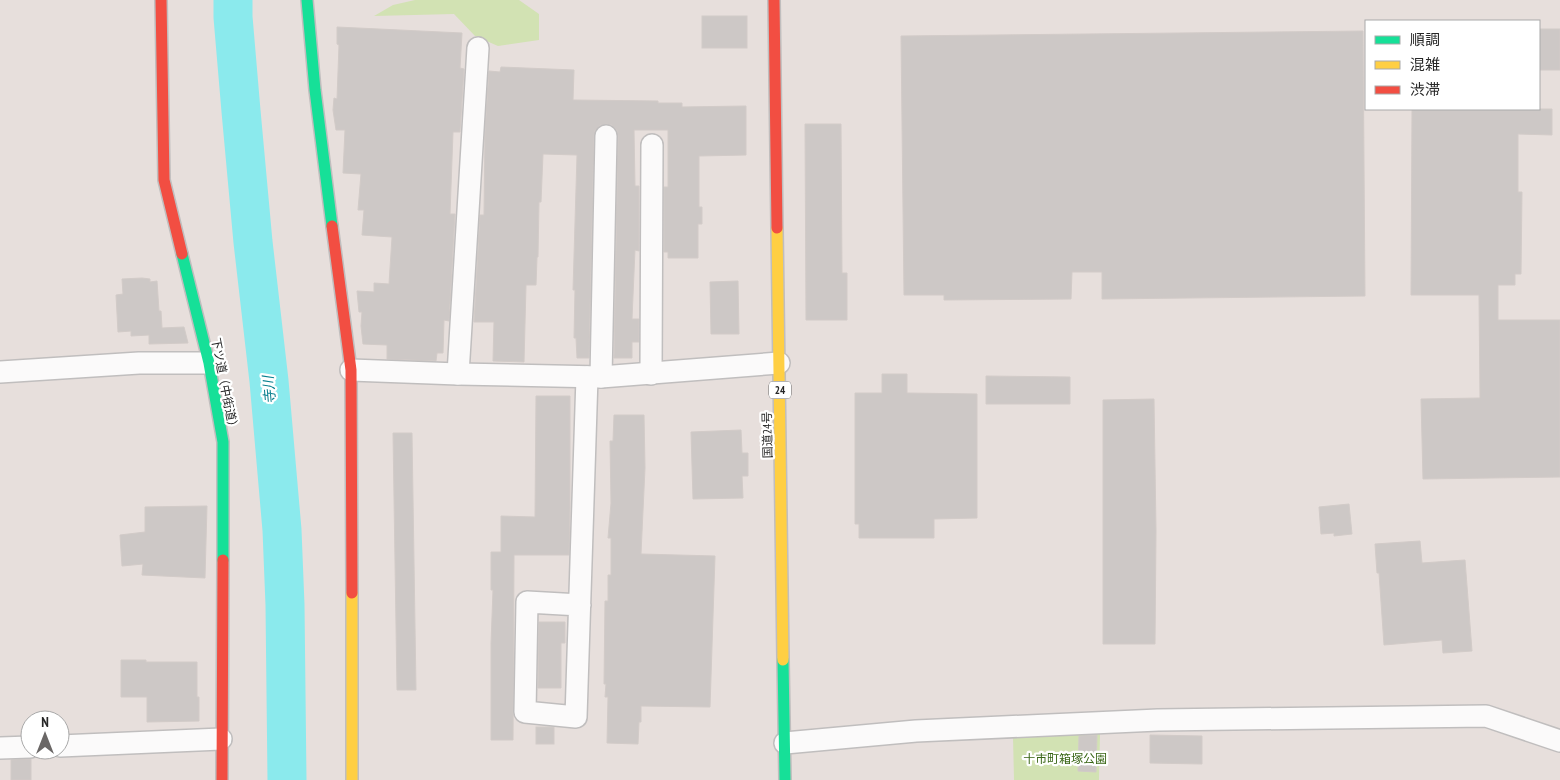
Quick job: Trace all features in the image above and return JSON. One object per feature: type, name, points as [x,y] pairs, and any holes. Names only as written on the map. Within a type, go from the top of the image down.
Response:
[{"type":"main road","name":"下ツ道（中街道）","points":[[161,0],[164,180],[209,363],[223,442],[222,780]]},
{"type":"main road","points":[[307,0],[315,90],[351,370],[352,780]]},
{"type":"main road","name":"国道24号","points":[[774,0],[785,780]]},
{"type":"street","points":[[458,374],[478,48]]},
{"type":"street","points":[[580,605],[527,602],[525,712],[576,717],[580,605],[606,136]]},
{"type":"street","points":[[651,374],[652,145]]},
{"type":"street","points":[[0,372],[139,363],[209,363]]},
{"type":"street","points":[[351,370],[594,377],[779,364]]},
{"type":"street","points":[[785,742],[916,731],[1158,720],[1486,716],[1560,741]]},
{"type":"street","points":[[70,746],[221,739]]},
{"type":"street","points":[[0,748],[20,747]]},
{"type":"green space","points":[[415,0],[519,0],[539,14],[539,40],[498,46],[475,36],[454,14],[374,16],[393,5]]},
{"type":"green space","name":"十市町箱塚公園","points":[[1100,734],[1099,780],[1014,780],[1013,737]]},
{"type":"building","points":[[702,16],[747,16],[747,48],[702,48]]},
{"type":"building","points":[[337,27],[462,33],[460,68],[464,69],[460,132],[453,132],[450,214],[455,214],[449,321],[444,320],[443,353],[437,353],[436,361],[387,359],[387,345],[363,344],[362,312],[359,312],[357,291],[374,292],[374,283],[389,284],[392,237],[362,235],[364,210],[358,210],[361,174],[343,173],[345,130],[336,130],[333,110],[334,98],[337,99],[339,45],[337,44]]},
{"type":"building","points":[[1540,29],[1560,29],[1560,70],[1540,70]]},
{"type":"building","points":[[1363,31],[1365,296],[1102,299],[1102,272],[1072,272],[1071,299],[944,300],[944,295],[904,295],[901,36]]},
{"type":"building","points":[[501,67],[574,70],[573,100],[658,101],[658,103],[682,103],[682,107],[746,106],[746,155],[699,156],[699,207],[702,207],[702,224],[698,224],[698,258],[668,258],[668,252],[664,252],[664,187],[668,187],[668,130],[634,130],[635,186],[639,186],[639,251],[635,250],[632,319],[639,319],[639,342],[632,342],[632,358],[614,358],[618,136],[617,130],[612,125],[600,125],[595,130],[594,136],[589,358],[577,358],[576,338],[574,338],[575,290],[573,290],[577,155],[543,154],[536,285],[526,285],[524,362],[493,361],[494,322],[474,322],[480,215],[484,215],[485,132],[489,71],[500,72]]},
{"type":"building","points":[[1552,109],[1552,135],[1518,134],[1518,192],[1522,192],[1521,274],[1515,274],[1515,285],[1498,285],[1498,320],[1560,320],[1560,477],[1423,479],[1421,399],[1480,398],[1479,295],[1411,295],[1412,110]]},
{"type":"building","points":[[805,124],[841,124],[842,273],[847,273],[847,320],[806,320]]},
{"type":"building","points":[[122,279],[150,279],[150,282],[157,281],[162,328],[184,327],[188,343],[149,344],[149,335],[131,336],[131,331],[118,332],[116,295],[123,294]]},
{"type":"building","points":[[738,281],[739,334],[711,334],[710,282]]},
{"type":"building","points":[[882,374],[907,374],[907,393],[977,394],[977,518],[934,519],[934,538],[859,538],[859,524],[855,524],[855,393],[882,393]]},
{"type":"building","points":[[986,376],[1070,377],[1070,404],[986,404]]},
{"type":"building","points":[[536,396],[570,396],[569,555],[514,555],[513,740],[491,740],[493,590],[491,590],[491,552],[501,552],[501,516],[535,517]]},
{"type":"building","points":[[1154,399],[1155,644],[1103,644],[1103,400]]},
{"type":"building","points":[[614,415],[644,415],[645,468],[641,554],[715,556],[710,707],[641,706],[638,744],[607,743],[608,697],[605,697],[606,684],[604,684],[605,601],[608,601],[608,575],[611,575],[611,538],[608,538],[611,503],[610,441],[613,441]]},
{"type":"building","points":[[741,430],[742,453],[748,453],[748,476],[742,476],[743,498],[693,499],[691,432]]},
{"type":"building","points":[[393,433],[412,433],[416,690],[397,690]]},
{"type":"building","points":[[1349,504],[1352,534],[1334,536],[1334,533],[1321,534],[1319,507]]},
{"type":"building","points":[[207,506],[205,578],[142,575],[143,564],[122,566],[120,535],[145,532],[145,507]]},
{"type":"building","points":[[1420,541],[1422,563],[1465,560],[1472,651],[1443,653],[1442,640],[1384,645],[1375,544]]},
{"type":"building","points":[[539,622],[565,622],[565,643],[561,643],[561,688],[538,688]]},
{"type":"building","points":[[121,660],[197,662],[199,721],[147,722],[147,697],[121,697]]},
{"type":"building","points":[[536,727],[554,727],[554,744],[536,744]]},
{"type":"building","points":[[1097,735],[1096,772],[1078,771],[1079,736]]},
{"type":"building","points":[[1150,735],[1202,736],[1202,764],[1150,763]]},
{"type":"building","points":[[11,760],[31,760],[31,780],[11,780]]},
{"type":"waterway","name":"寺川","points":[[233,0],[253,242],[269,381],[282,530],[287,780]]},
{"type":"traffic: fast","points":[[307,0],[315,90],[332,226]]},
{"type":"traffic: fast","points":[[182,254],[209,363],[223,442],[223,560]]},
{"type":"traffic: fast","points":[[783,660],[785,780]]},
{"type":"traffic: slow","points":[[777,228],[783,660]]},
{"type":"traffic: slow","points":[[352,593],[352,780]]},
{"type":"traffic: jam","points":[[161,0],[164,180],[182,254]]},
{"type":"traffic: jam","points":[[774,0],[777,228]]},
{"type":"traffic: jam","points":[[332,226],[351,370],[352,593]]},
{"type":"traffic: jam","points":[[222,780],[223,560]]}]
